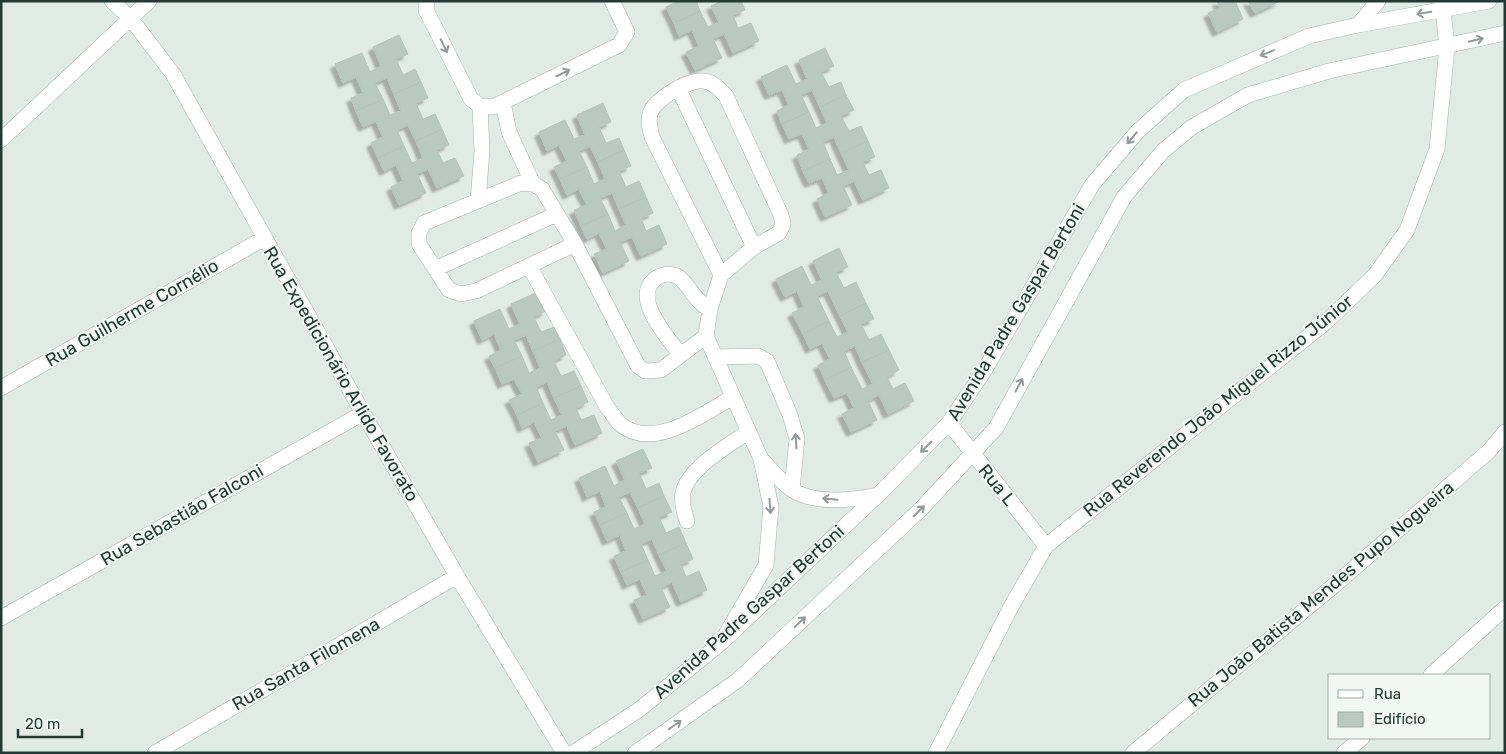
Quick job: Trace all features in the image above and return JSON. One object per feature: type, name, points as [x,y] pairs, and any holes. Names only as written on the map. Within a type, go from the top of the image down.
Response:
[{"type":"street","name":"Rua Expedicionário Arlido Favorato","points":[[112,1],[131,19],[173,74],[263,239],[363,413],[457,576],[564,753]]},
{"type":"street","points":[[1,140],[149,1]]},
{"type":"street","points":[[427,1],[426,10],[471,99],[480,106],[494,107],[619,45],[627,32],[612,1]]},
{"type":"street","points":[[1358,25],[1378,1]]},
{"type":"street","name":"Avenida Padre Gaspar Bertoni","points":[[573,753],[640,709],[722,642],[878,495],[949,423],[984,371],[1092,186],[1138,131],[1184,90],[1310,36],[1444,5],[1489,1]]},
{"type":"street","name":"Rua Reverendo João Miguel Rizzo Júnior","points":[[936,753],[1012,605],[1046,546],[1325,323],[1375,275],[1407,230],[1437,149],[1446,47],[1444,5]]},
{"type":"street","name":"Avenida Padre Gaspar Bertoni","points":[[635,753],[738,680],[920,510],[973,455],[996,428],[1124,198],[1163,151],[1192,127],[1248,96],[1328,71],[1505,33]]},
{"type":"street","points":[[722,275],[650,130],[650,112],[657,103],[678,88],[693,82],[706,81],[717,86],[726,96],[781,215],[783,224],[779,233],[754,247],[722,275],[710,309],[706,336],[761,459],[771,507],[766,565],[722,642]]},
{"type":"street","points":[[678,88],[754,247]]},
{"type":"street","points":[[504,102],[509,132],[533,184]]},
{"type":"street","points":[[478,201],[482,151],[480,106]]},
{"type":"street","points":[[575,244],[476,290],[461,294],[449,290],[419,244],[419,233],[424,223],[521,183],[533,184],[542,190],[575,244],[638,366],[645,371],[654,372],[661,370],[706,336]]},
{"type":"street","points":[[435,269],[557,214]]},
{"type":"street","name":"Rua Guilherme Cornélio","points":[[1,388],[263,239]]},
{"type":"street","points":[[529,266],[607,407],[620,424],[635,432],[653,433],[675,430],[733,397]]},
{"type":"street","points":[[680,354],[649,311],[648,298],[652,283],[665,274],[677,276],[702,305],[710,309]]},
{"type":"street","points":[[715,357],[758,356],[767,361],[790,414],[797,439],[792,489]]},
{"type":"street","name":"Rua Sebastião Falconi","points":[[1,618],[363,413]]},
{"type":"street","name":"Rua L","points":[[949,423],[1046,546]]},
{"type":"street","points":[[687,520],[683,508],[682,493],[689,480],[716,453],[748,432]]},
{"type":"street","name":"Rua João Batista Mendes Pupo Nogueira","points":[[1133,753],[1337,583],[1489,451],[1505,432]]},
{"type":"street","points":[[761,459],[792,489],[819,498],[848,501],[878,495]]},
{"type":"street","name":"Rua Santa Filomena","points":[[155,753],[457,576]]},
{"type":"street","points":[[1432,674],[1505,608]]},
{"type":"building","points":[[678,1],[696,1],[700,11],[674,23],[666,7]]},
{"type":"building","points":[[722,1],[741,1],[745,10],[733,15],[738,28],[751,23],[759,41],[733,53],[724,34],[713,39],[722,58],[695,70],[686,52],[699,46],[692,30],[679,36],[674,23],[700,11],[708,27],[719,22],[711,6]]},
{"type":"building","points":[[1217,1],[1235,1],[1243,19],[1217,32],[1208,13],[1220,8]]},
{"type":"building","points":[[1248,1],[1280,1],[1255,13]]},
{"type":"building","points":[[399,35],[408,54],[396,59],[403,75],[415,69],[421,82],[394,94],[387,78],[375,83],[383,99],[356,111],[351,98],[363,93],[356,77],[343,83],[335,64],[362,53],[370,72],[381,66],[373,47]]},
{"type":"building","points":[[825,48],[834,66],[821,72],[829,87],[841,82],[846,95],[820,107],[812,90],[801,95],[809,112],[782,124],[777,111],[789,105],[782,90],[769,95],[761,77],[787,65],[796,84],[807,79],[799,60]]},
{"type":"building","points":[[421,82],[428,98],[416,103],[423,119],[435,114],[442,129],[416,141],[408,125],[397,130],[404,146],[378,158],[371,143],[383,137],[376,121],[363,127],[356,111],[383,99],[390,115],[401,111],[394,94]]},
{"type":"building","points":[[846,95],[854,110],[841,116],[849,131],[861,126],[868,141],[841,153],[834,137],[823,142],[830,159],[803,171],[797,155],[809,149],[802,134],[789,139],[782,124],[809,112],[816,128],[827,123],[820,107]]},
{"type":"building","points":[[603,103],[611,122],[599,127],[606,143],[619,138],[624,150],[598,162],[590,146],[579,151],[587,167],[560,179],[554,167],[567,161],[559,145],[547,151],[539,132],[565,120],[574,139],[585,135],[577,115]]},
{"type":"building","points":[[442,129],[449,145],[437,150],[443,163],[455,158],[464,176],[437,188],[428,169],[417,174],[426,193],[399,205],[391,187],[403,181],[396,165],[384,171],[378,158],[404,146],[412,163],[423,158],[416,141]]},
{"type":"building","points":[[868,141],[875,157],[863,162],[869,175],[881,170],[889,188],[863,200],[854,181],[843,186],[852,205],[825,217],[817,199],[829,193],[822,178],[809,183],[803,171],[830,159],[837,175],[849,170],[841,153]]},
{"type":"building","points":[[624,150],[631,166],[619,171],[626,187],[639,181],[646,197],[619,209],[612,193],[600,198],[608,214],[581,226],[574,210],[587,205],[579,189],[567,195],[560,179],[587,167],[594,184],[605,179],[598,162]]},
{"type":"building","points":[[646,197],[653,213],[641,218],[646,231],[659,225],[667,244],[641,256],[632,237],[620,242],[629,261],[603,273],[594,254],[607,249],[599,233],[587,239],[581,226],[608,214],[615,231],[626,225],[619,209]]},
{"type":"building","points":[[839,248],[848,267],[836,272],[844,288],[856,282],[866,303],[840,316],[828,291],[817,296],[829,321],[803,334],[792,313],[804,307],[797,291],[785,297],[776,279],[802,266],[811,285],[822,280],[813,261]]},
{"type":"building","points":[[538,292],[546,311],[534,317],[541,332],[554,327],[560,339],[533,351],[526,335],[514,340],[522,356],[495,368],[489,356],[501,350],[494,334],[482,340],[474,321],[500,309],[509,329],[520,324],[511,304]]},
{"type":"building","points":[[866,303],[874,319],[861,324],[869,340],[881,334],[889,350],[862,362],[855,346],[844,351],[851,367],[825,380],[818,365],[830,359],[822,343],[810,349],[803,334],[829,321],[837,337],[848,332],[840,316]]},
{"type":"building","points":[[560,339],[566,355],[554,361],[561,376],[574,371],[581,386],[554,398],[547,382],[536,387],[543,403],[517,415],[509,400],[522,394],[514,379],[502,384],[495,368],[522,356],[529,373],[540,368],[533,351]]},
{"type":"building","points":[[889,350],[899,370],[887,377],[893,389],[905,383],[914,401],[888,414],[879,395],[868,401],[877,420],[851,432],[842,414],[854,408],[847,393],[834,398],[825,380],[851,367],[862,389],[873,384],[862,362]]},
{"type":"building","points":[[581,386],[588,402],[576,408],[581,420],[594,415],[602,433],[575,445],[567,426],[555,431],[564,450],[538,462],[529,443],[542,438],[534,422],[522,428],[517,415],[543,403],[551,420],[562,415],[554,398]]},
{"type":"building","points":[[643,449],[652,468],[639,473],[646,489],[659,483],[664,496],[638,508],[630,492],[619,497],[627,513],[600,525],[594,512],[606,507],[600,491],[587,497],[579,478],[605,466],[614,486],[625,480],[616,461]]},
{"type":"building","points":[[664,496],[672,512],[659,517],[666,533],[679,527],[686,543],[659,555],[652,539],[641,544],[648,560],[621,572],[614,556],[626,551],[620,535],[607,541],[600,525],[627,513],[634,529],[645,524],[638,508]]},
{"type":"building","points":[[686,543],[693,559],[681,564],[686,577],[699,571],[707,590],[681,602],[672,582],[661,588],[670,607],[643,619],[634,600],[647,595],[640,579],[627,585],[621,572],[648,560],[655,576],[667,571],[659,555]]}]
